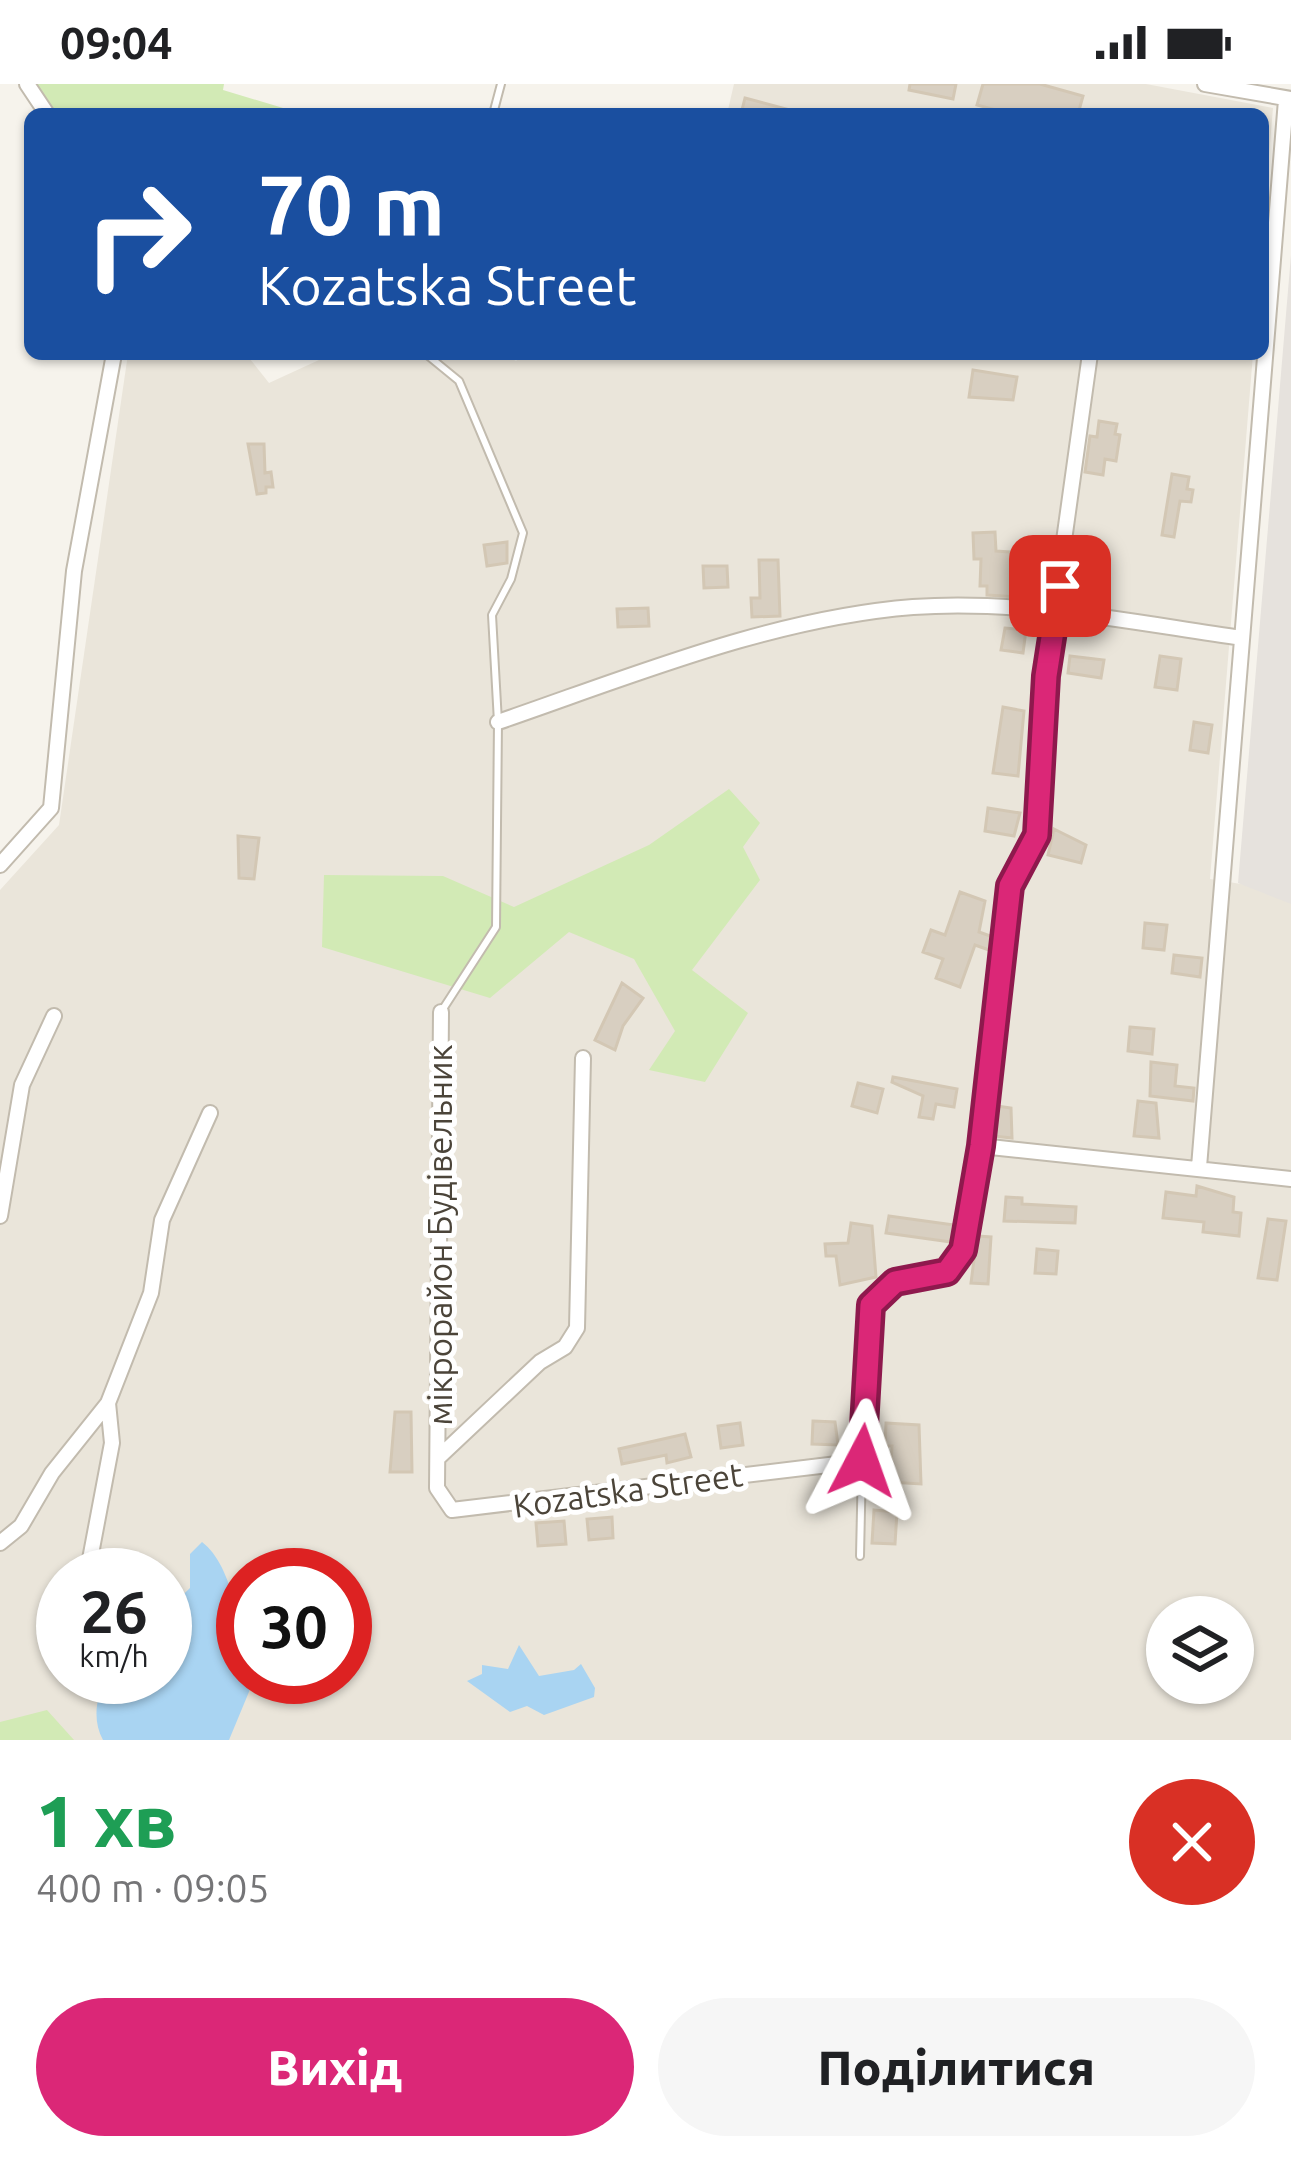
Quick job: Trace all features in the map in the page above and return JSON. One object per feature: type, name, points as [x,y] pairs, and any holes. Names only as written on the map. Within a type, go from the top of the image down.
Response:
[{"type":"street","points":[[1205,84],[1288,100],[1269,322]]},
{"type":"street","points":[[0,865],[51,808],[74,571],[113,360]]},
{"type":"street","points":[[862,1461],[871,1305],[895,1282],[947,1272],[963,1250],[981,1146],[1010,886],[1037,835],[1046,676],[1059,611],[1060,562],[1089,360]]},
{"type":"street","points":[[1199,1167],[1266,360]]},
{"type":"street","points":[[498,722],[634,675],[830,617],[918,607],[1059,611],[1242,638]]},
{"type":"street","name":"мікрорайон Будівельник","points":[[441,1012],[437,1488],[452,1510]]},
{"type":"street","points":[[0,1216],[22,1084],[54,1016]]},
{"type":"street","name":"мікрорайон Будівельник","points":[[438,1458],[540,1362],[565,1347],[577,1328],[583,1058]]},
{"type":"street","points":[[0,1543],[21,1526],[52,1473],[108,1402],[151,1293],[162,1220],[210,1113]]},
{"type":"street","points":[[981,1146],[1291,1179]]},
{"type":"street","points":[[92,1548],[112,1442],[108,1402]]},
{"type":"street","name":"Kozatska Street","points":[[452,1510],[862,1461]]},
{"type":"lane","points":[[433,360],[459,381],[523,533],[511,579],[492,615],[498,722],[496,927],[441,1012]]},
{"type":"lane","points":[[860,1556],[862,1461]]},
{"type":"shaded area","points":[[734,84],[1146,84],[1273,108],[1269,156],[1269,108],[728,108]]},
{"type":"shaded area","points":[[1291,255],[1291,904],[1238,883]]},
{"type":"shaded area","points":[[127,360],[251,360],[269,383],[319,360],[1253,360],[1210,879],[1291,892],[1291,1740],[0,1740],[0,890],[59,825]]},
{"type":"green space","points":[[35,84],[224,84],[223,90],[283,108],[52,108]]},
{"type":"green space","points":[[729,789],[760,823],[743,847],[760,880],[692,970],[748,1013],[705,1082],[649,1070],[675,1031],[634,959],[569,932],[490,998],[322,947],[324,875],[443,876],[514,907],[649,845]]},
{"type":"green space","points":[[47,1710],[74,1740],[0,1740],[0,1722]]},
{"type":"water","points":[[202,1542],[216,1558],[216,1704],[244,1704],[229,1740],[103,1740],[97,1724],[98,1704],[192,1704],[192,1552]]},
{"type":"water","points":[[519,1645],[539,1676],[574,1670],[581,1664],[595,1688],[594,1697],[544,1715],[527,1706],[510,1712],[467,1681],[482,1674],[482,1665],[508,1669]]},
{"type":"building","points":[[910,84],[956,84],[953,99],[909,90]]},
{"type":"building","points":[[983,84],[1040,84],[1083,96],[1080,108],[977,105]]},
{"type":"building","points":[[745,98],[782,108],[742,108]]},
{"type":"building","points":[[973,370],[1017,377],[1013,400],[969,397]]},
{"type":"building","points":[[1099,421],[1117,424],[1115,434],[1120,435],[1116,461],[1105,459],[1103,475],[1085,472],[1090,436],[1097,437]]},
{"type":"building","points":[[248,444],[264,444],[265,473],[271,472],[273,487],[266,487],[266,493],[257,494]]},
{"type":"building","points":[[1172,474],[1189,477],[1187,489],[1193,490],[1191,502],[1180,501],[1174,537],[1162,535]]},
{"type":"building","points":[[995,532],[996,551],[1026,553],[1026,563],[1032,564],[1031,598],[987,595],[987,586],[980,586],[981,559],[974,559],[973,533]]},
{"type":"building","points":[[507,542],[507,563],[487,566],[484,545]]},
{"type":"building","points":[[759,560],[778,560],[780,616],[752,617],[751,598],[760,598]]},
{"type":"building","points":[[1079,565],[1105,569],[1101,591],[1075,586]]},
{"type":"building","points":[[703,566],[727,566],[728,587],[704,588]]},
{"type":"building","points":[[648,608],[649,626],[618,627],[617,609]]},
{"type":"building","points":[[1005,628],[1026,630],[1023,653],[1001,650]]},
{"type":"building","points":[[1070,656],[1104,660],[1101,678],[1068,673]]},
{"type":"building","points":[[1160,656],[1181,659],[1177,690],[1155,687]]},
{"type":"building","points":[[1003,707],[1024,711],[1018,776],[993,773]]},
{"type":"building","points":[[1194,722],[1212,725],[1208,753],[1190,750]]},
{"type":"building","points":[[988,808],[1020,813],[1014,836],[985,831]]},
{"type":"building","points":[[1054,829],[1086,845],[1081,863],[1048,855]]},
{"type":"building","points":[[238,836],[259,838],[254,879],[239,878]]},
{"type":"building","points":[[960,892],[985,901],[979,932],[993,937],[989,950],[975,945],[960,987],[936,978],[943,959],[923,952],[931,930],[945,935]]},
{"type":"building","points":[[1145,923],[1167,925],[1164,950],[1143,948]]},
{"type":"building","points":[[1174,955],[1202,958],[1200,977],[1172,973]]},
{"type":"building","points":[[622,983],[643,998],[623,1026],[615,1050],[595,1040]]},
{"type":"building","points":[[1130,1027],[1154,1029],[1152,1054],[1128,1051]]},
{"type":"building","points":[[1151,1062],[1177,1065],[1175,1086],[1194,1088],[1193,1101],[1150,1096]]},
{"type":"building","points":[[893,1077],[957,1089],[954,1107],[936,1104],[933,1119],[919,1117],[923,1096],[892,1082]]},
{"type":"building","points":[[858,1083],[883,1089],[877,1113],[852,1106]]},
{"type":"building","points":[[1138,1101],[1156,1103],[1159,1138],[1134,1136]]},
{"type":"building","points":[[997,1106],[1011,1108],[1012,1138],[993,1136]]},
{"type":"building","points":[[1197,1186],[1234,1197],[1233,1212],[1241,1213],[1239,1236],[1203,1232],[1204,1222],[1163,1218],[1166,1192],[1196,1196]]},
{"type":"building","points":[[1006,1197],[1022,1198],[1022,1204],[1076,1207],[1075,1223],[1004,1221]]},
{"type":"building","points":[[889,1216],[954,1225],[951,1242],[886,1233]]},
{"type":"building","points":[[1268,1219],[1286,1221],[1277,1280],[1258,1278]]},
{"type":"building","points":[[851,1223],[872,1226],[876,1277],[840,1285],[836,1256],[826,1256],[825,1244],[848,1243]]},
{"type":"building","points":[[977,1236],[991,1237],[988,1284],[971,1283]]},
{"type":"building","points":[[1037,1249],[1058,1251],[1056,1274],[1035,1273]]},
{"type":"building","points":[[395,1412],[411,1412],[412,1472],[390,1472]]},
{"type":"building","points":[[813,1421],[835,1422],[838,1445],[812,1444]]},
{"type":"building","points":[[740,1423],[743,1445],[721,1448],[718,1426]]},
{"type":"building","points":[[886,1423],[919,1425],[921,1484],[890,1482],[892,1446],[885,1446]]},
{"type":"building","points":[[685,1434],[691,1457],[667,1463],[666,1455],[622,1464],[619,1449]]},
{"type":"building","points":[[874,1510],[897,1512],[895,1544],[872,1543]]},
{"type":"building","points":[[612,1517],[613,1538],[589,1540],[587,1519]]},
{"type":"building","points":[[564,1521],[566,1544],[538,1546],[536,1523]]},
{"type":"route","points":[[862,1461],[871,1305],[895,1282],[947,1272],[963,1250],[981,1146],[1010,886],[1037,835],[1046,676],[1060,586]]}]
